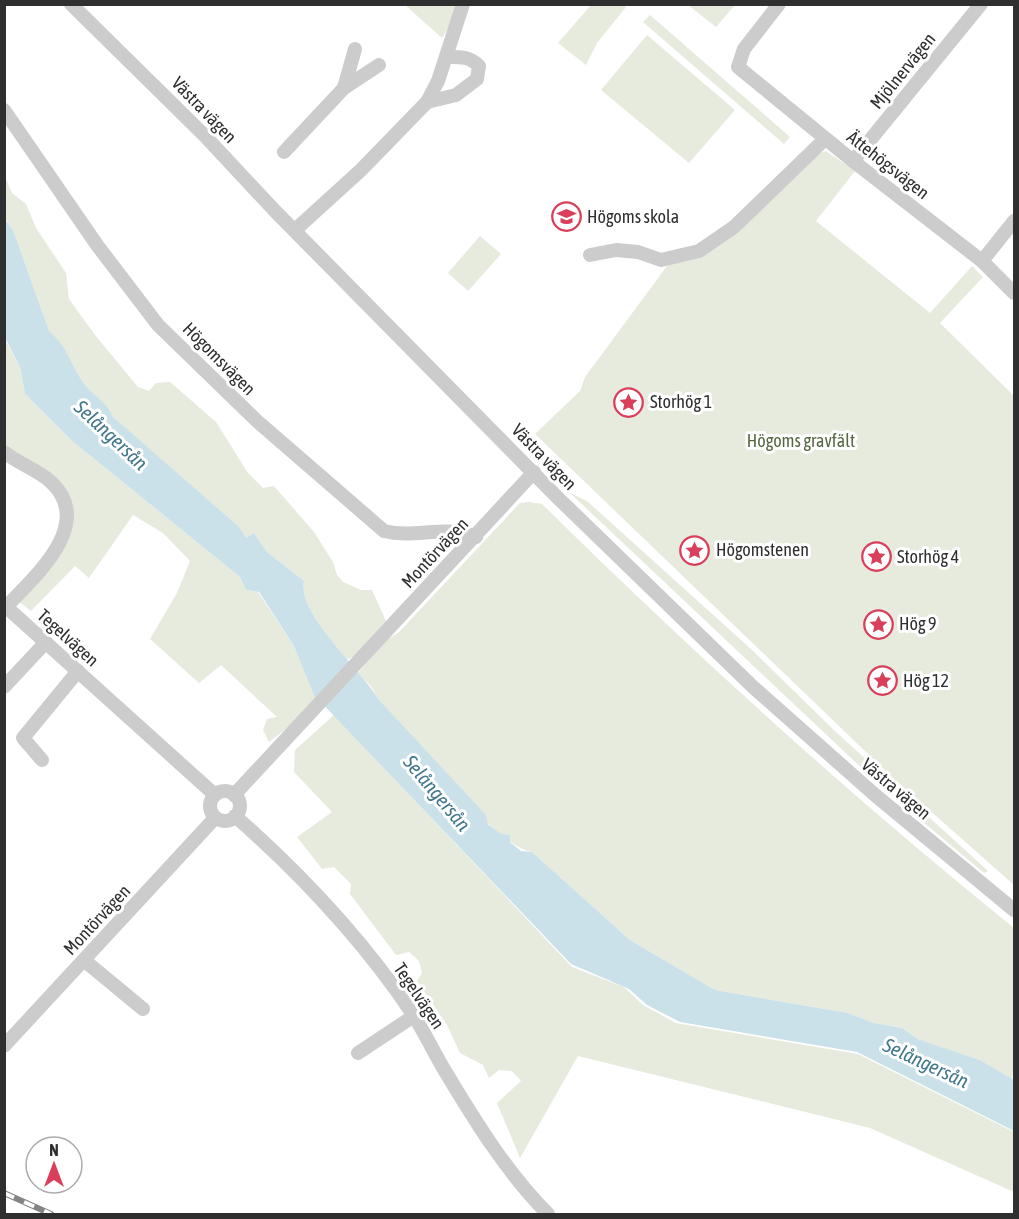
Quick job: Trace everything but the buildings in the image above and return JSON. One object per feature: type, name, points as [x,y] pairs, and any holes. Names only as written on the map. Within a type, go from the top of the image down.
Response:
[{"type":"street","name":"Västra vägen","points":[[71,4],[197,128],[294,230],[534,472],[752,686],[875,795],[1014,910]]},
{"type":"street","points":[[294,230],[383,149],[427,102],[446,57],[463,4]]},
{"type":"street","name":"Ättehögsvägen","points":[[779,4],[744,49],[738,67],[825,139],[982,261],[1014,293]]},
{"type":"street","name":"Mjölnervägen","points":[[853,161],[981,4]]},
{"type":"street","points":[[344,88],[355,49]]},
{"type":"street","points":[[427,102],[456,95],[477,79],[479,66],[474,61],[465,57],[446,57]]},
{"type":"street","points":[[284,152],[344,88],[379,65]]},
{"type":"street","name":"Högomsvägen","points":[[4,110],[97,245],[159,325],[256,421],[384,531],[410,535],[444,530],[463,531],[476,537]]},
{"type":"street","points":[[590,255],[627,251],[661,260],[699,251],[734,227],[825,139]]},
{"type":"street","points":[[982,261],[1014,221]]},
{"type":"street","points":[[4,452],[51,482],[64,501],[66,513],[66,526],[56,551],[48,563],[5,606]]},
{"type":"street","name":"Montörvägen","points":[[234,795],[534,472]]},
{"type":"street","name":"Tegelvägen","points":[[5,606],[215,795]]},
{"type":"street","points":[[4,687],[46,642]]},
{"type":"street","points":[[42,760],[22,738],[78,671]]},
{"type":"street","points":[[224,791],[234,795],[239,803],[235,816],[225,821],[215,818],[210,804],[215,795],[224,791]]},
{"type":"street","name":"Tegelvägen","points":[[235,816],[276,853],[335,914],[414,1016],[485,1136],[518,1181],[549,1215]]},
{"type":"street","name":"Montörvägen","points":[[4,1046],[215,818]]},
{"type":"street","points":[[85,961],[143,1009]]},
{"type":"street","points":[[358,1053],[414,1016]]},
{"type":"green space","points":[[405,5],[457,5],[455,18],[442,38]]},
{"type":"green space","points":[[591,5],[623,5],[626,7],[597,43],[586,65],[558,43]]},
{"type":"green space","points":[[688,5],[735,5],[716,27]]},
{"type":"green space","points":[[650,15],[790,137],[784,144],[643,22]]},
{"type":"green space","points":[[647,35],[735,110],[689,163],[601,90]]},
{"type":"green space","name":"Högoms gravfält","points":[[826,151],[855,171],[816,221],[930,313],[972,266],[983,277],[940,323],[1014,396],[1014,885],[893,778],[535,434],[580,391],[585,377],[667,266],[689,258],[819,153]]},
{"type":"green space","points":[[4,174],[12,193],[26,204],[36,228],[66,273],[69,299],[138,387],[149,391],[156,383],[170,382],[216,422],[248,473],[263,488],[274,486],[314,532],[343,582],[361,590],[372,590],[386,621],[355,656],[346,660],[325,633],[306,601],[304,581],[267,552],[254,533],[246,538],[113,417],[83,382],[67,352],[49,332],[13,230],[5,218]]},
{"type":"green space","points":[[480,236],[501,254],[468,291],[448,273]]},
{"type":"green space","points":[[4,338],[20,367],[25,394],[71,440],[240,577],[246,590],[258,592],[294,646],[318,698],[299,719],[269,742],[263,730],[267,719],[277,717],[221,665],[199,683],[150,639],[177,593],[190,561],[163,533],[133,515],[89,578],[75,566],[31,611],[19,602],[66,537],[61,489],[5,453]]},
{"type":"green space","points":[[570,493],[587,501],[751,649],[837,733],[988,871],[984,873],[886,791]]},
{"type":"green space","points":[[520,503],[542,504],[714,669],[832,775],[1014,928],[1012,1079],[980,1060],[918,1039],[902,1028],[874,1023],[848,1013],[715,990],[630,940],[532,852],[516,846],[497,831],[475,811],[409,736],[379,700],[371,686],[358,673],[386,640],[399,632]]},
{"type":"green space","points":[[334,715],[572,967],[624,987],[643,1005],[676,1023],[858,1054],[1014,1132],[1014,1192],[870,1128],[578,1056],[520,1158],[497,1103],[521,1081],[512,1071],[499,1070],[489,1078],[483,1065],[460,1053],[447,1025],[417,981],[422,973],[419,961],[409,952],[396,955],[350,894],[351,884],[334,867],[322,869],[297,837],[332,812],[294,772],[295,750]]},
{"type":"water","name":"Selångersån","points":[[4,218],[13,230],[49,331],[67,352],[83,382],[113,417],[239,527],[246,538],[254,533],[267,552],[304,581],[305,595],[320,626],[379,700],[486,815],[488,824],[501,834],[510,835],[510,842],[521,851],[532,852],[630,940],[715,990],[848,1013],[874,1023],[902,1028],[918,1039],[980,1060],[1014,1080],[1014,1131],[857,1052],[680,1022],[647,1005],[629,989],[571,964],[314,695],[294,646],[259,592],[246,590],[240,577],[71,440],[25,394],[20,367],[5,338]]},
{"type":"railway","points":[[4,1193],[51,1214]]},
{"type":"place","name":"Högoms skola","points":[[566,217]]},
{"type":"place","name":"Storhög 1","points":[[629,402]]},
{"type":"place","name":"Högomstenen","points":[[695,550]]},
{"type":"place","name":"Storhög 4","points":[[876,557]]},
{"type":"place","name":"Hög 9","points":[[878,624]]},
{"type":"place","name":"Hög 12","points":[[882,681]]}]
